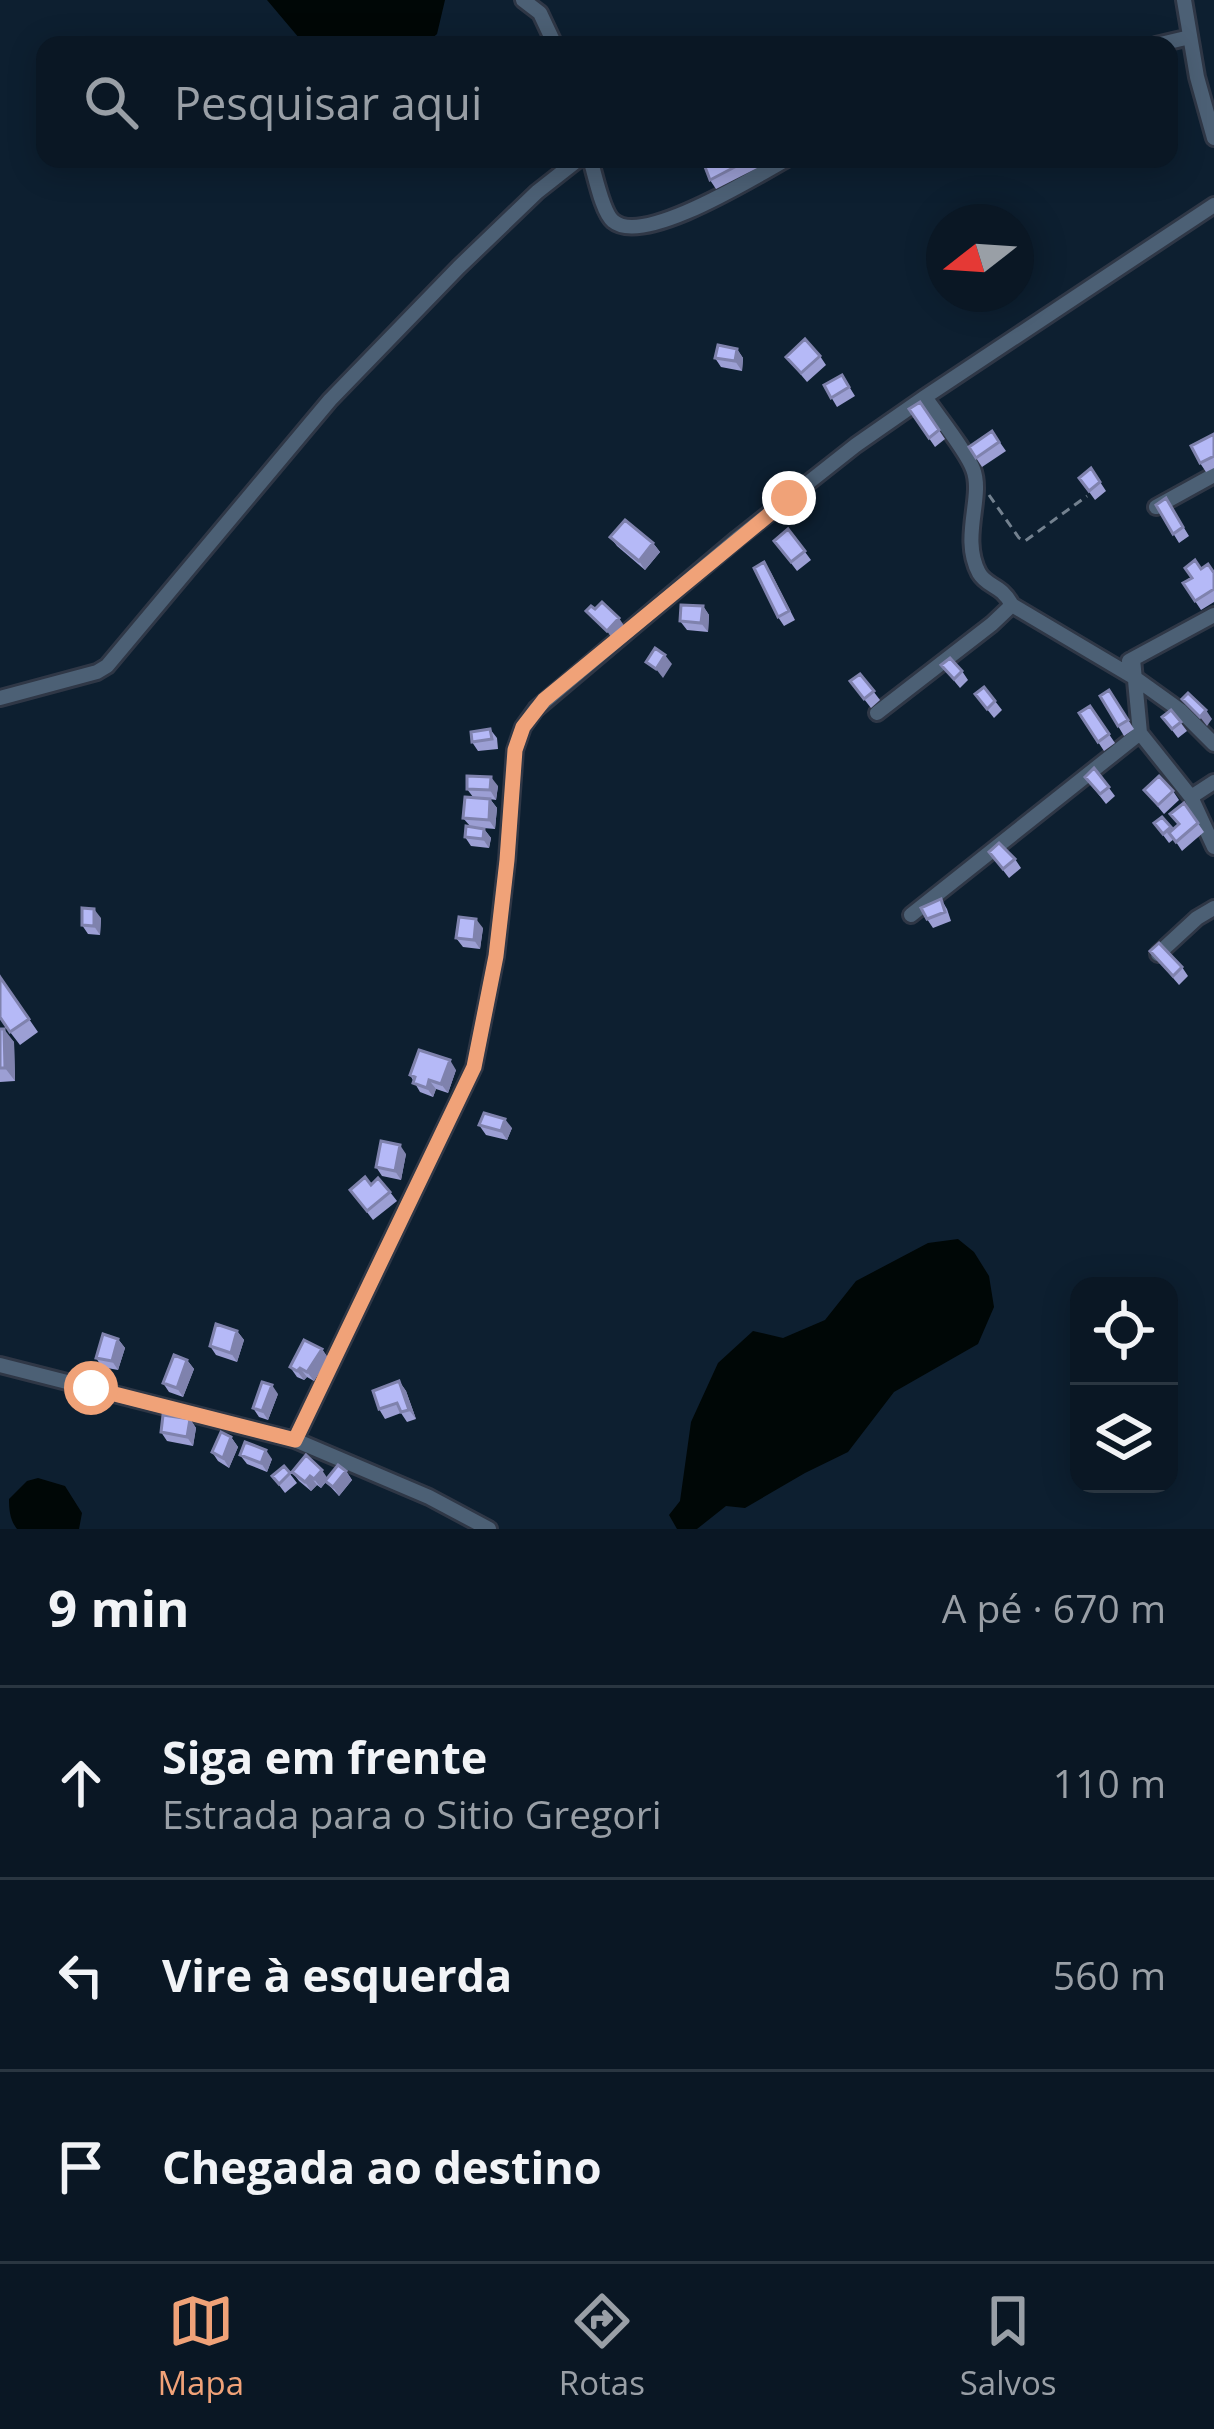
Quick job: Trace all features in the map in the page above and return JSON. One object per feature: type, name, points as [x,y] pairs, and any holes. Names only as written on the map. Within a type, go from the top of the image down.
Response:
[{"type":"street","points":[[523,0],[540,13],[551,36]]},
{"type":"street","points":[[1184,0],[1200,92],[1214,138]]},
{"type":"street","points":[[1178,40],[1190,37]]},
{"type":"street","points":[[0,698],[107,666],[330,400],[459,267],[568,168]]},
{"type":"street","points":[[593,168],[608,215],[615,223],[636,229],[677,215],[771,168]]},
{"type":"street","points":[[295,1440],[474,1067],[496,956],[513,765],[523,727],[544,700],[856,446],[1214,206]]},
{"type":"street","points":[[925,397],[974,474],[970,523],[982,578],[1002,590],[1012,605],[1135,678],[1181,711],[1214,744]]},
{"type":"street","points":[[1156,507],[1214,475]]},
{"type":"street","points":[[878,713],[1012,605]]},
{"type":"street","points":[[1118,667],[1214,615]]},
{"type":"street","points":[[1133,658],[1140,733],[1191,797],[1214,847]]},
{"type":"street","points":[[911,915],[1140,733]]},
{"type":"street","points":[[1191,797],[1214,782]]},
{"type":"street","points":[[1158,954],[1214,908]]},
{"type":"street","points":[[0,1365],[295,1440],[429,1497],[489,1529]]},
{"type":"path","points":[[974,474],[1022,541],[1087,496]]},
{"type":"shaded area","points":[[267,0],[445,0],[435,36],[297,36]]},
{"type":"shaded area","points":[[958,1239],[974,1252],[989,1276],[994,1307],[978,1344],[894,1392],[848,1452],[745,1508],[726,1506],[697,1529],[677,1529],[669,1515],[680,1501],[691,1422],[718,1363],[753,1331],[783,1338],[825,1320],[856,1281],[928,1243]]},
{"type":"shaded area","points":[[38,1478],[65,1486],[82,1513],[79,1529],[17,1529],[9,1499],[27,1481]]},
{"type":"building","points":[[705,168],[733,168],[710,180]]},
{"type":"building","points":[[805,339],[820,356],[801,373],[786,357]]},
{"type":"building","points":[[718,345],[737,349],[735,361],[715,358]]},
{"type":"building","points":[[842,375],[849,387],[831,398],[824,385]]},
{"type":"building","points":[[920,402],[939,430],[929,438],[909,409]]},
{"type":"building","points":[[992,431],[999,442],[976,458],[969,447]]},
{"type":"building","points":[[1214,434],[1214,456],[1200,463],[1191,446]]},
{"type":"building","points":[[1091,468],[1100,482],[1089,491],[1079,478]]},
{"type":"building","points":[[1166,498],[1183,527],[1173,534],[1156,505]]},
{"type":"building","points":[[625,520],[653,543],[639,561],[610,537]]},
{"type":"building","points":[[788,529],[805,551],[791,562],[774,541]]},
{"type":"building","points":[[1195,560],[1201,569],[1208,564],[1214,573],[1214,589],[1195,601],[1183,583],[1192,578],[1185,568]]},
{"type":"building","points":[[764,562],[789,611],[778,617],[754,568]]},
{"type":"building","points":[[602,602],[619,618],[607,631],[586,611]]},
{"type":"building","points":[[681,605],[703,606],[701,623],[680,621]]},
{"type":"building","points":[[655,648],[665,655],[656,669],[646,662]]},
{"type":"building","points":[[950,658],[962,671],[954,679],[941,665]]},
{"type":"building","points":[[860,674],[874,691],[864,699],[850,681]]},
{"type":"building","points":[[984,687],[995,701],[987,709],[975,694]]},
{"type":"building","points":[[1109,690],[1128,720],[1118,726],[1100,696]]},
{"type":"building","points":[[1188,693],[1206,710],[1200,717],[1182,699]]},
{"type":"building","points":[[1090,706],[1109,734],[1098,742],[1079,713]]},
{"type":"building","points":[[1171,710],[1181,722],[1172,729],[1162,717]]},
{"type":"building","points":[[490,729],[492,739],[472,742],[471,732]]},
{"type":"building","points":[[1094,768],[1109,787],[1100,794],[1085,777]]},
{"type":"building","points":[[467,776],[491,777],[490,790],[467,789]]},
{"type":"building","points":[[1159,776],[1173,791],[1158,805],[1144,790]]},
{"type":"building","points":[[465,797],[490,799],[489,820],[463,818]]},
{"type":"building","points":[[1184,803],[1198,823],[1176,842],[1169,833],[1179,824],[1170,814]]},
{"type":"building","points":[[1162,817],[1171,827],[1163,834],[1154,823]]},
{"type":"building","points":[[466,826],[484,829],[483,839],[465,837]]},
{"type":"building","points":[[999,843],[1015,859],[1003,869],[989,852]]},
{"type":"building","points":[[941,899],[945,912],[927,919],[921,908]]},
{"type":"building","points":[[82,908],[94,909],[94,926],[82,925]]},
{"type":"building","points":[[459,917],[476,919],[474,940],[456,938]]},
{"type":"building","points":[[1159,943],[1182,967],[1173,976],[1150,951]]},
{"type":"building","points":[[0,977],[29,1019],[10,1032],[0,1017]]},
{"type":"building","points":[[0,1029],[4,1029],[5,1068],[0,1068]]},
{"type":"building","points":[[419,1050],[450,1060],[441,1084],[429,1080],[427,1088],[413,1083],[415,1077],[410,1075]]},
{"type":"building","points":[[484,1113],[505,1119],[501,1131],[479,1125]]},
{"type":"building","points":[[381,1141],[400,1145],[395,1171],[376,1167]]},
{"type":"building","points":[[365,1177],[371,1185],[378,1178],[390,1192],[367,1211],[350,1190]]},
{"type":"building","points":[[216,1324],[237,1331],[231,1353],[210,1346]]},
{"type":"building","points":[[103,1334],[118,1339],[112,1361],[96,1358]]},
{"type":"building","points":[[304,1340],[322,1349],[307,1372],[290,1367]]},
{"type":"building","points":[[174,1355],[187,1360],[177,1388],[163,1383]]},
{"type":"building","points":[[399,1381],[409,1410],[401,1412],[397,1403],[379,1409],[373,1391]]},
{"type":"building","points":[[262,1382],[272,1385],[262,1411],[253,1408]]},
{"type":"building","points":[[163,1415],[190,1419],[187,1437],[161,1432]]},
{"type":"building","points":[[221,1432],[231,1437],[223,1458],[212,1452]]},
{"type":"building","points":[[245,1442],[266,1450],[261,1463],[240,1455]]},
{"type":"building","points":[[306,1455],[322,1470],[305,1482],[292,1472]]},
{"type":"building","points":[[338,1465],[346,1471],[333,1487],[325,1481]]},
{"type":"building","points":[[284,1466],[290,1473],[279,1484],[272,1476]]},
{"type":"route","points":[[91,1388],[295,1440],[474,1067],[496,956],[513,765],[523,727],[544,700],[789,498]]}]
